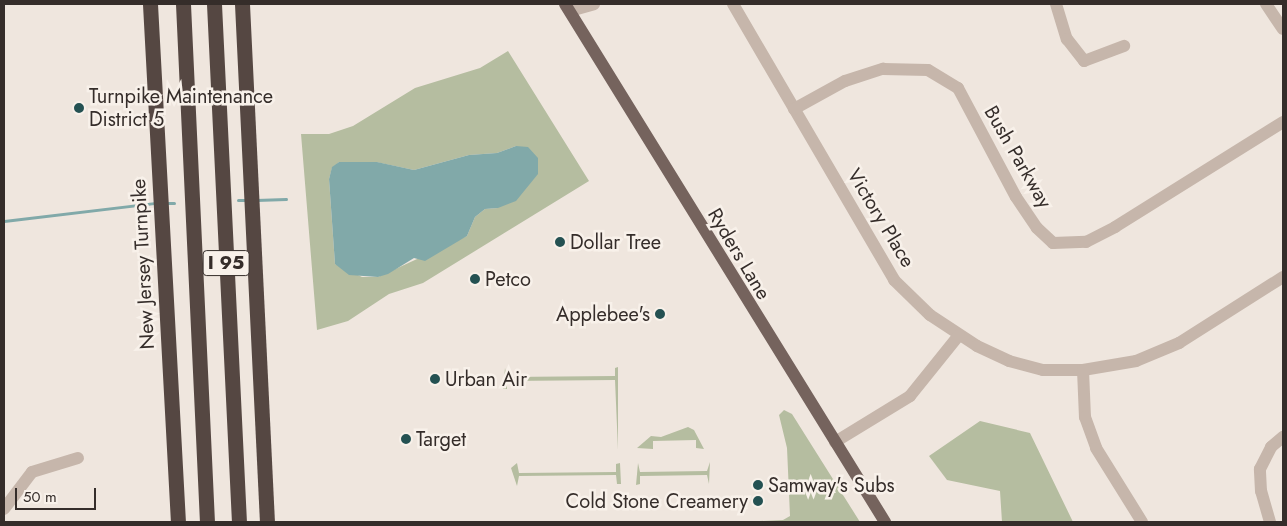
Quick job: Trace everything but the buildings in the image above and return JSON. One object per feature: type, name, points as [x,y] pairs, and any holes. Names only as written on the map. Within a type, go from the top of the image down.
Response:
[{"type":"highway","name":"New Jersey Turnpike","points":[[150,4],[178,522]]},
{"type":"highway","name":"I 95","points":[[183,4],[208,522]]},
{"type":"highway","name":"I 95","points":[[214,4],[239,522]]},
{"type":"highway","name":"I 95","points":[[242,4],[267,522]]},
{"type":"main road","name":"Ryders Lane","points":[[567,7],[885,522]]},
{"type":"street","points":[[567,7],[594,4]]},
{"type":"street","name":"Victory Place","points":[[733,4],[894,280],[930,315],[959,335],[1009,361],[1043,370],[1083,370],[1136,361],[1180,343],[1283,277]]},
{"type":"street","points":[[1056,4],[1067,39],[1084,61],[1124,46]]},
{"type":"street","points":[[1266,4],[1283,29]]},
{"type":"street","name":"Bush Parkway","points":[[794,109],[845,81],[876,71],[928,70],[958,88],[1016,197],[1037,228],[1053,243],[1086,242],[1115,227],[1283,122]]},
{"type":"street","points":[[835,442],[910,396],[959,335]]},
{"type":"street","points":[[1083,370],[1086,417],[1096,448],[1142,522]]},
{"type":"street","points":[[1270,522],[1261,491],[1260,469],[1271,446],[1283,437]]},
{"type":"street","points":[[4,509],[32,472],[78,458]]},
{"type":"green space","points":[[508,51],[589,181],[423,283],[389,294],[348,321],[317,330],[301,134],[329,134],[353,126],[415,88],[480,68]],"holes":[[[516,146],[498,208],[485,209],[475,217],[467,236],[378,277],[362,277],[335,264],[329,179],[332,168],[339,162],[376,162],[414,170],[469,155],[497,153]]]},
{"type":"green space","points":[[618,367],[618,450],[615,380],[507,381],[507,389],[503,389],[505,368],[507,377],[615,376],[615,368]]},
{"type":"green space","points":[[784,410],[792,414],[860,522],[739,522],[783,520],[790,516],[787,448],[779,415]]},
{"type":"green space","points":[[980,421],[1030,433],[1073,522],[1002,522],[1000,491],[947,480],[929,456]]},
{"type":"green space","points":[[688,427],[694,430],[704,449],[696,448],[696,440],[653,441],[653,449],[637,448],[651,436],[661,437]]},
{"type":"green space","points":[[710,462],[709,484],[707,475],[640,476],[640,484],[636,485],[638,463],[640,472],[707,471]]},
{"type":"green space","points":[[517,463],[519,473],[616,472],[616,464],[620,463],[621,484],[617,484],[616,475],[519,476],[517,486],[511,468]]},
{"type":"water","points":[[516,146],[528,147],[538,158],[538,174],[516,201],[498,208],[485,209],[475,217],[467,236],[425,261],[414,258],[388,274],[378,277],[349,275],[335,264],[329,179],[332,167],[339,162],[377,162],[414,170],[469,155],[497,153]]},
{"type":"waterway","points":[[256,200],[286,199]]},
{"type":"waterway","points":[[238,200],[247,200]]},
{"type":"waterway","points":[[4,221],[156,203]]},
{"type":"waterway","points":[[164,203],[174,203]]},
{"type":"place","name":"Turnpike Maintenance District 5","points":[[79,108]]},
{"type":"place","name":"Dollar Tree","points":[[560,242]]},
{"type":"place","name":"Petco","points":[[475,279]]},
{"type":"place","name":"Applebee's","points":[[660,314]]},
{"type":"place","name":"Urban Air","points":[[435,379]]},
{"type":"place","name":"Target","points":[[406,439]]},
{"type":"place","name":"Samway's Subs","points":[[758,485]]},
{"type":"place","name":"Cold Stone Creamery","points":[[758,501]]}]
